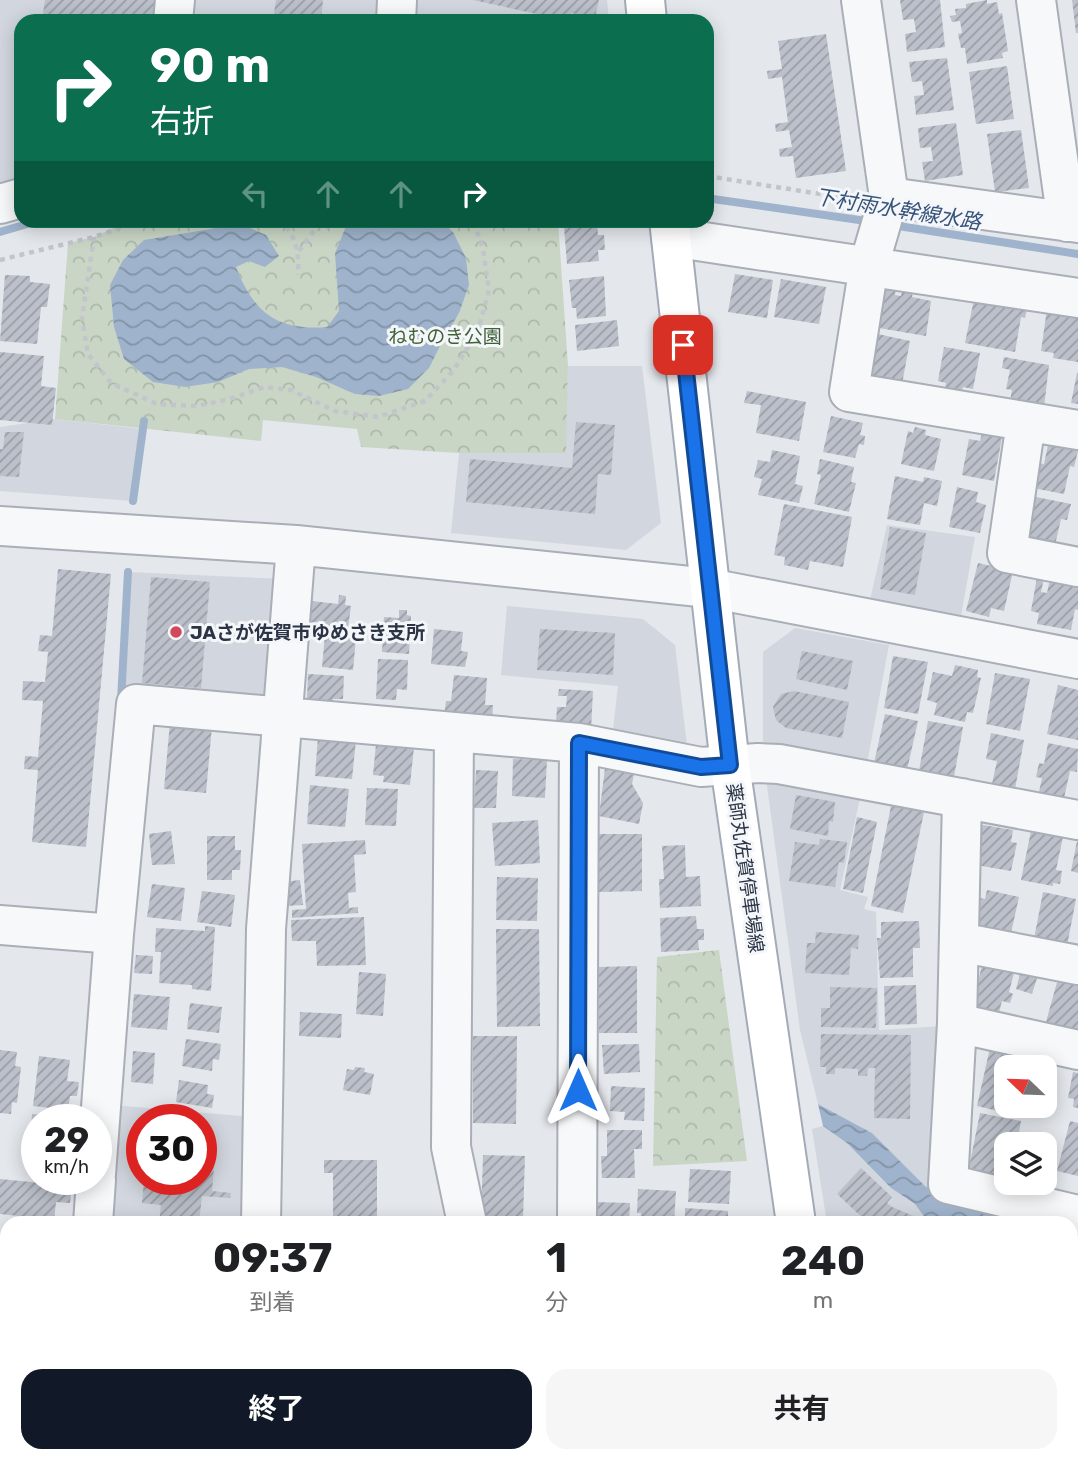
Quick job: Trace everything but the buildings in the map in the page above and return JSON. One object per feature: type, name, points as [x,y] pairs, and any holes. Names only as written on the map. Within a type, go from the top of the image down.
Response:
[{"type":"main road","name":"薬師丸佐賀停車場線","points":[[670,228],[730,765],[795,1216]]},
{"type":"street","points":[[861,0],[889,197],[872,257],[849,392],[1078,430]]},
{"type":"street","points":[[889,197],[1072,223],[1036,0]]},
{"type":"street","points":[[683,228],[872,257],[1078,298]]},
{"type":"street","points":[[1026,422],[1007,553],[1078,567]]},
{"type":"street","points":[[0,526],[296,545],[709,588],[1078,659]]},
{"type":"street","points":[[261,1216],[266,929],[296,545]]},
{"type":"street","points":[[101,1104],[136,704],[579,743],[701,767],[779,764],[1078,820]]},
{"type":"street","points":[[454,733],[451,1147],[466,1216]]},
{"type":"street","points":[[577,1216],[579,743]]},
{"type":"street","points":[[962,798],[957,1023],[947,1184],[1078,1215]]},
{"type":"street","points":[[0,925],[114,934]]},
{"type":"street","points":[[959,942],[1078,965]]},
{"type":"street","points":[[957,1023],[1078,1050]]},
{"type":"street","points":[[93,1216],[95,1195]]},
{"type":"path","points":[[714,177],[874,202],[889,197]]},
{"type":"path","points":[[0,260],[120,228]]},
{"type":"path","points":[[288,228],[299,252],[298,275]]},
{"type":"path","points":[[299,252],[316,228]]},
{"type":"path","points":[[94,237],[82,318],[88,354],[111,383],[157,404],[197,405],[230,399],[264,387],[291,390],[335,411],[378,417],[425,401],[453,371],[478,331],[489,290],[483,249],[476,228]]},
{"type":"shaded area","points":[[0,0],[167,0],[166,14],[14,14],[14,189],[0,192]]},
{"type":"shaded area","points":[[185,0],[387,0],[386,14],[184,14]]},
{"type":"shaded area","points":[[408,0],[607,0],[608,14],[407,14]]},
{"type":"shaded area","points":[[568,366],[642,366],[661,523],[626,550],[451,533],[459,453],[565,453]]},
{"type":"shaded area","points":[[55,419],[142,429],[133,501],[0,491],[0,427]]},
{"type":"shaded area","points":[[887,525],[975,537],[961,616],[870,600]]},
{"type":"shaded area","points":[[128,572],[284,579],[272,698],[203,698],[122,690]]},
{"type":"shaded area","points":[[507,606],[643,619],[675,645],[688,754],[612,739],[618,686],[501,675]]},
{"type":"shaded area","points":[[795,628],[889,645],[866,769],[763,750],[763,652]]},
{"type":"shaded area","points":[[765,771],[862,789],[840,890],[868,897],[864,909],[876,912],[879,1030],[943,1026],[939,1194],[925,1186],[872,1133],[818,1104],[800,1030]]},
{"type":"shaded area","points":[[112,1105],[126,1106],[126,1195],[217,1195],[217,1114],[253,1117],[251,1216],[103,1216],[104,1195],[112,1195]]},
{"type":"shaded area","points":[[823,1126],[848,1144],[891,1188],[915,1204],[924,1216],[826,1216],[812,1129]]},
{"type":"green space","name":"ねむのき公園","points":[[114,228],[558,228],[568,366],[566,453],[459,453],[361,447],[357,429],[263,420],[261,441],[55,419],[68,243],[94,237]]},
{"type":"green space","points":[[719,950],[747,1161],[653,1166],[657,957]]},
{"type":"water","points":[[217,228],[250,228],[266,235],[279,256],[265,267],[249,261],[236,267],[243,283],[260,307],[270,316],[294,326],[327,327],[339,311],[335,253],[345,228],[449,228],[453,232],[466,258],[469,285],[459,313],[429,368],[408,389],[379,396],[355,394],[316,377],[282,367],[249,369],[218,382],[185,387],[153,382],[124,359],[114,327],[110,285],[123,260],[144,240]]},
{"type":"water","points":[[818,1104],[872,1133],[925,1186],[939,1194],[1019,1216],[924,1216],[915,1204],[891,1188],[848,1144],[823,1126]]},
{"type":"waterway","name":"下村雨水幹線水路","points":[[714,199],[873,222]]},
{"type":"waterway","name":"下村雨水幹線水路","points":[[892,225],[1078,254]]},
{"type":"waterway","name":"下村雨水幹線水路","points":[[0,232],[14,228]]},
{"type":"waterway","points":[[133,501],[144,421]]},
{"type":"waterway","points":[[121,700],[128,572]]},
{"type":"place","name":"JAさが佐賀市ゆめさき支所","points":[[176,632]]},
{"type":"route","points":[[578,1090],[579,743],[701,767],[730,765],[683,345]]}]
